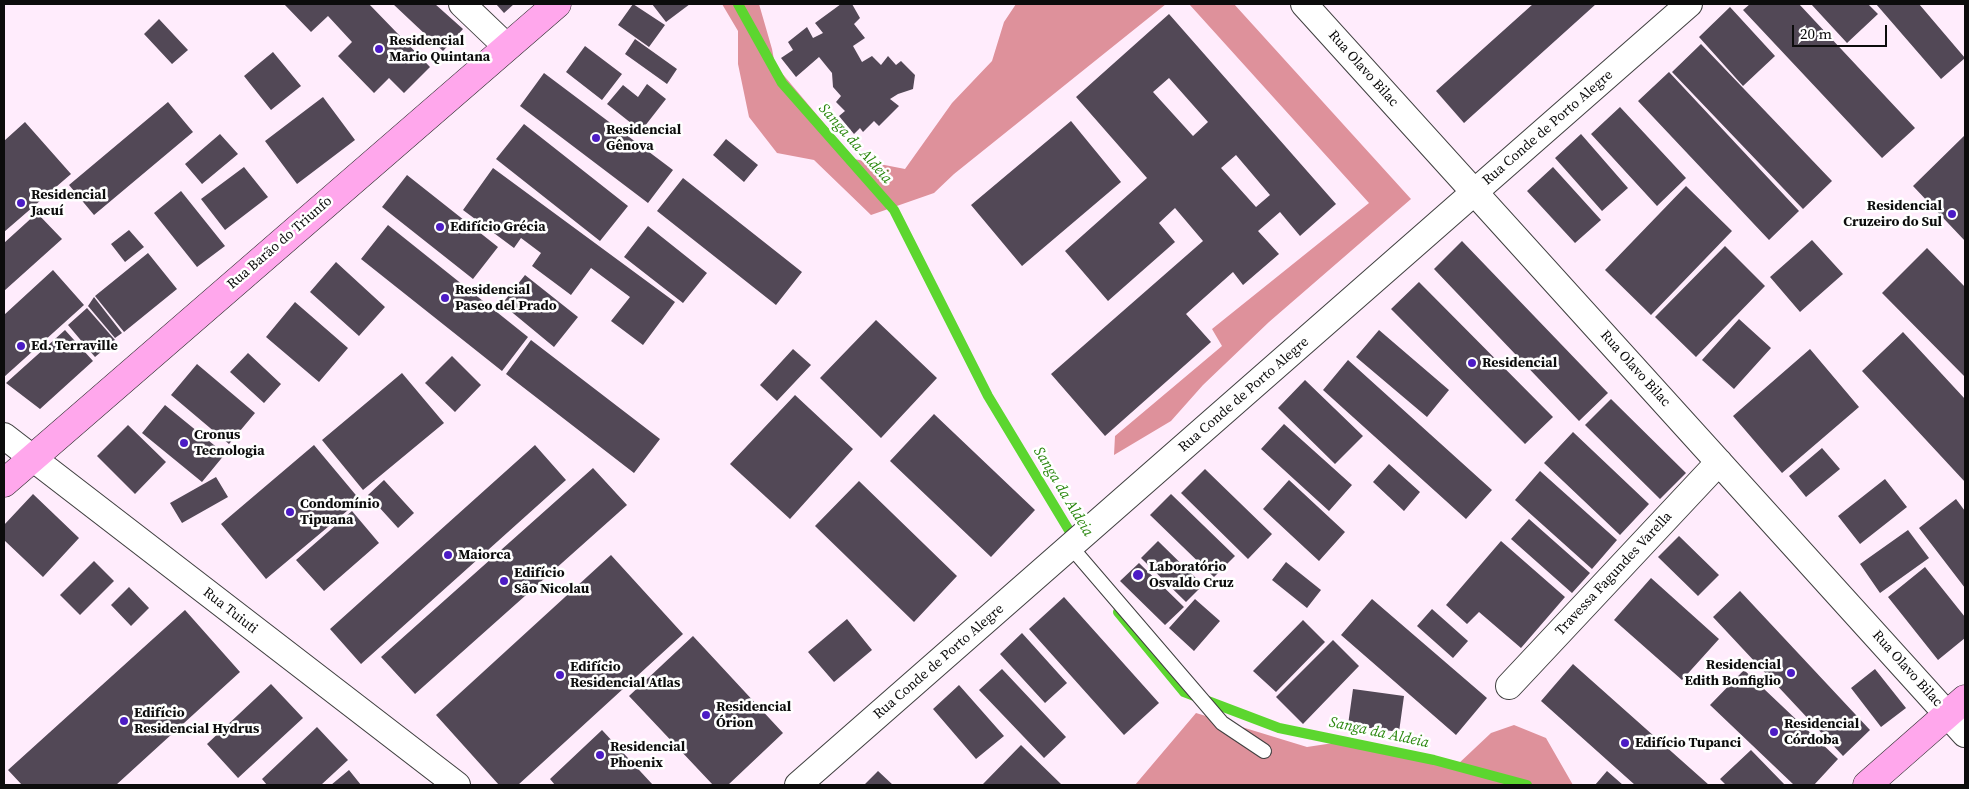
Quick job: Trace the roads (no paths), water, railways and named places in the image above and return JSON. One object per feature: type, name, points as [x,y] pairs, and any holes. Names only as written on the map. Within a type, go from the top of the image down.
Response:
[{"type":"street","points":[[462,4],[507,47]]},
{"type":"street","name":"Rua Barão do Triunfo","points":[[4,483],[557,4]]},
{"type":"street","name":"Rua Olavo Bilac","points":[[1304,4],[1719,462],[1959,716]]},
{"type":"street","name":"Rua Conde de Porto Alegre","points":[[798,785],[1689,4]]},
{"type":"street","name":"Rua Tuiuti","points":[[4,436],[457,785]]},
{"type":"street","name":"Travessa Fagundes Varella","points":[[1509,686],[1719,462]]},
{"type":"street","points":[[1867,785],[1959,716]]},
{"type":"lane","points":[[1071,546],[1222,723],[1264,751]]},
{"type":"waterway","name":"Sanga da Aldeia","points":[[738,4],[782,83],[894,210],[988,396],[1076,542]]},
{"type":"waterway","name":"Sanga da Aldeia","points":[[1118,612],[1184,692],[1279,728],[1434,760],[1527,785]]},
{"type":"place","name":"Residencial Mario Quintana","points":[[379,49]]},
{"type":"place","name":"Residencial Gênova","points":[[596,138]]},
{"type":"place","name":"Residencial Jacuí","points":[[21,203]]},
{"type":"place","name":"Residencial Cruzeiro do Sul","points":[[1952,214]]},
{"type":"place","name":"Edifício Grécia","points":[[440,227]]},
{"type":"place","name":"Residencial Paseo del Prado","points":[[445,298]]},
{"type":"place","name":"Ed. Terraville","points":[[21,346]]},
{"type":"place","name":"Residencial","points":[[1472,363]]},
{"type":"place","name":"Cronus Tecnologia","points":[[184,443]]},
{"type":"place","name":"Condomínio Tipuana","points":[[290,512]]},
{"type":"place","name":"Maiorca","points":[[448,555]]},
{"type":"place","name":"Laboratório Osvaldo Cruz","points":[[1138,575]]},
{"type":"place","name":"Edifício São Nicolau","points":[[504,581]]},
{"type":"place","name":"Residencial Edith Bonfiglio","points":[[1791,673]]},
{"type":"place","name":"Edifício Residencial Atlas","points":[[560,675]]},
{"type":"place","name":"Residencial Órion","points":[[706,715]]},
{"type":"place","name":"Edifício Residencial Hydrus","points":[[124,721]]},
{"type":"place","name":"Residencial Córdoba","points":[[1774,732]]},
{"type":"place","name":"Edifício Tupanci","points":[[1625,743]]},
{"type":"place","name":"Residencial Phoenix","points":[[600,755]]}]
